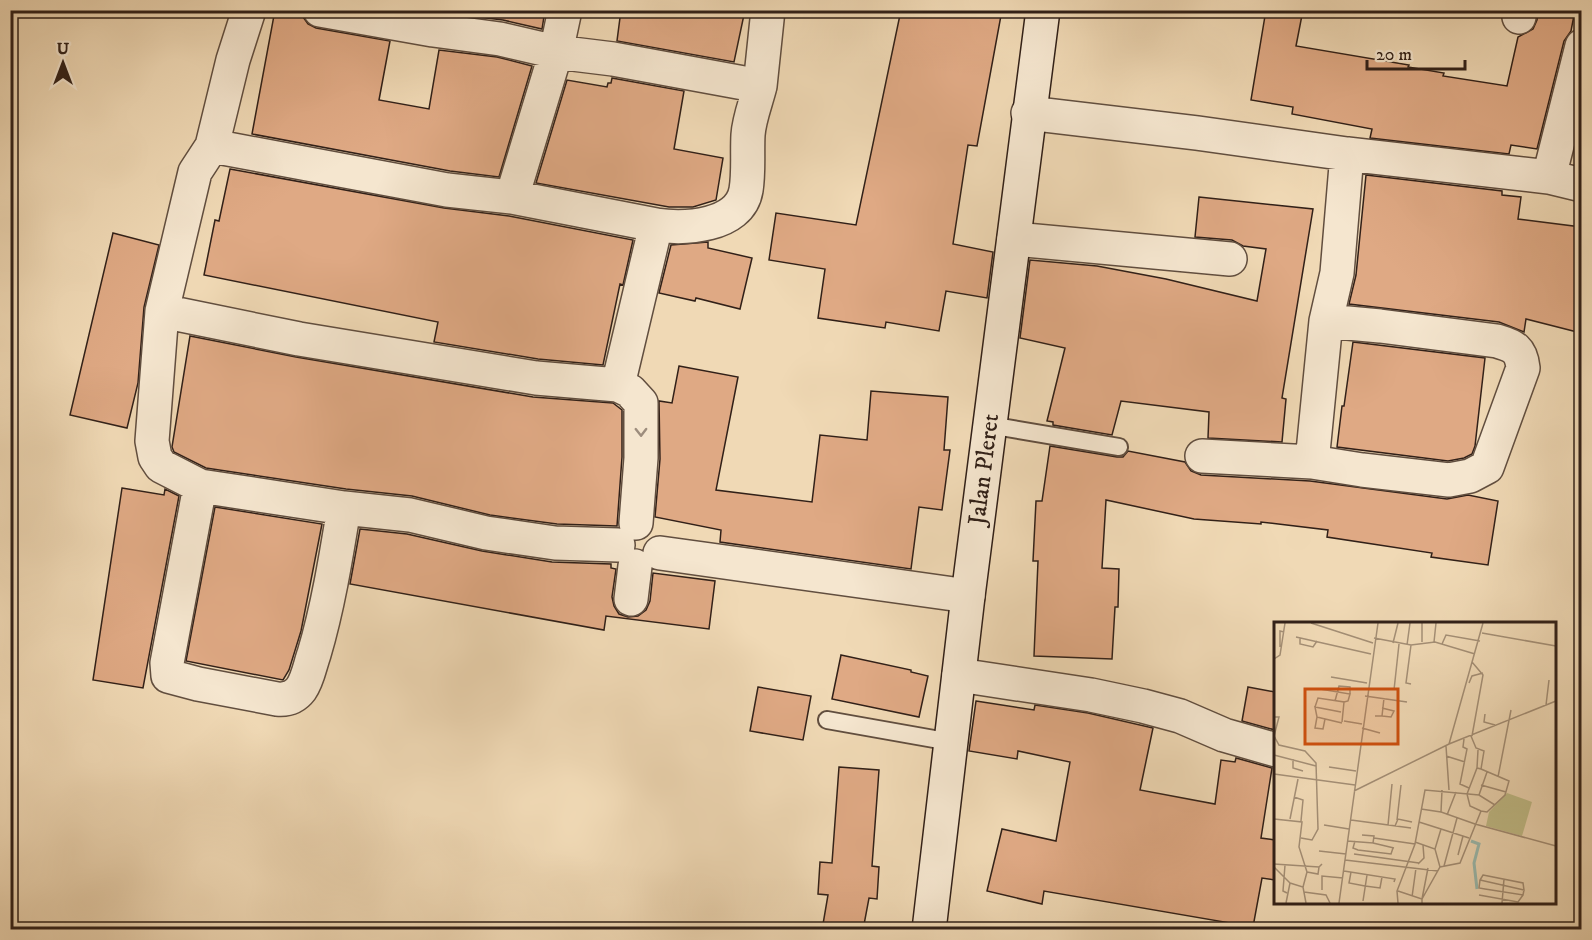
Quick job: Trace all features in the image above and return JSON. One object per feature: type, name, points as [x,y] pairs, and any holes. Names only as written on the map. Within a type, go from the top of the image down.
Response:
[{"type":"street","points":[[249,10],[233,60],[212,146],[195,172],[162,311],[152,441],[155,457],[161,466],[200,486],[344,508],[410,515],[486,533],[555,543],[637,547],[968,596]]},
{"type":"street","points":[[320,10],[500,39],[556,52],[613,59],[760,86]]},
{"type":"street","points":[[512,197],[556,52],[565,10]]},
{"type":"street","points":[[212,146],[447,190],[512,197],[656,225],[675,227],[716,222],[740,206],[746,192],[748,132],[760,86],[768,10]]},
{"type":"street","name":"Jalan Pleret","points":[[929,930],[989,425],[1043,10]]},
{"type":"street","points":[[1549,177],[1581,46]]},
{"type":"street","points":[[1028,112],[1347,154],[1549,177],[1581,185]]},
{"type":"street","points":[[1312,462],[1326,321],[1337,273],[1347,154]]},
{"type":"street","points":[[618,385],[656,225]]},
{"type":"street","points":[[1014,239],[1230,259]]},
{"type":"street","points":[[162,311],[299,339],[536,378],[618,385],[630,391],[640,403],[641,458],[632,599]]},
{"type":"street","points":[[1202,456],[1312,462],[1449,480],[1470,476],[1487,467],[1523,368],[1522,357],[1514,346],[1497,341],[1326,321]]},
{"type":"street","points":[[200,486],[166,663],[168,676],[277,699],[286,700],[294,696],[305,682],[333,578],[344,508]]},
{"type":"street","points":[[959,675],[1091,695],[1143,706],[1180,716],[1224,735],[1274,750]]},
{"type":"lane","points":[[989,425],[1119,447]]},
{"type":"lane","points":[[827,720],[951,742]]},
{"type":"building","points":[[275,10],[302,10],[303,17],[308,24],[316,28],[390,41],[379,100],[429,109],[439,50],[497,57],[532,66],[499,177],[450,171],[252,134]]},
{"type":"building","points":[[447,10],[545,10],[542,29],[503,20],[446,13]]},
{"type":"building","points":[[621,10],[745,10],[734,62],[617,41]]},
{"type":"building","points":[[901,10],[1002,10],[977,146],[968,145],[953,244],[993,252],[987,298],[946,291],[939,331],[886,322],[885,328],[818,318],[825,269],[769,260],[776,213],[856,225]]},
{"type":"building","points":[[1266,10],[1303,10],[1296,46],[1409,65],[1408,67],[1444,73],[1443,76],[1507,86],[1518,37],[1533,29],[1538,10],[1575,10],[1571,31],[1564,41],[1537,149],[1511,145],[1509,154],[1370,138],[1372,129],[1292,114],[1293,107],[1251,100]]},
{"type":"building","points":[[612,78],[684,91],[674,149],[723,158],[716,200],[693,207],[669,207],[536,183],[567,80],[607,87]]},
{"type":"building","points":[[230,169],[444,208],[509,216],[633,240],[623,285],[620,284],[603,365],[538,359],[434,342],[438,322],[204,275],[215,220],[219,221]]},
{"type":"building","points":[[1366,175],[1502,191],[1502,195],[1521,197],[1518,219],[1581,227],[1581,333],[1526,319],[1524,332],[1499,322],[1349,304],[1356,275]]},
{"type":"building","points":[[1199,197],[1313,209],[1282,398],[1286,399],[1282,442],[1208,438],[1209,412],[1121,401],[1112,435],[1053,425],[1053,422],[1047,421],[1065,348],[1020,338],[1030,260],[1097,266],[1166,279],[1257,301],[1266,249],[1243,246],[1232,240],[1195,237]]},
{"type":"building","points":[[113,233],[159,245],[144,307],[138,383],[127,428],[70,415]]},
{"type":"building","points":[[708,242],[708,248],[752,258],[740,309],[696,298],[695,301],[659,293],[671,245]]},
{"type":"building","points":[[190,336],[296,357],[533,397],[613,403],[622,410],[622,457],[617,526],[557,524],[490,515],[412,496],[346,489],[206,468],[174,452],[172,447]]},
{"type":"building","points":[[1353,342],[1485,358],[1475,446],[1472,454],[1448,461],[1337,447]]},
{"type":"building","points":[[679,366],[738,377],[716,490],[812,502],[820,435],[867,440],[871,391],[948,397],[944,450],[950,450],[942,510],[919,507],[911,569],[720,542],[721,530],[655,517],[660,459],[659,401],[672,403]]},
{"type":"building","points":[[1050,446],[1117,457],[1123,457],[1128,451],[1185,462],[1191,471],[1201,475],[1310,481],[1447,499],[1468,495],[1498,501],[1488,565],[1431,557],[1432,553],[1327,537],[1328,530],[1261,522],[1261,524],[1194,519],[1106,500],[1102,568],[1119,569],[1118,607],[1115,607],[1112,659],[1034,656],[1038,561],[1033,561],[1036,501],[1042,501]]},
{"type":"building","points":[[122,488],[164,495],[165,489],[179,496],[143,688],[93,680]]},
{"type":"building","points":[[215,507],[322,524],[301,631],[289,670],[283,680],[186,661]]},
{"type":"building","points":[[360,529],[407,534],[482,551],[552,562],[611,564],[611,568],[616,569],[612,597],[614,606],[619,614],[628,617],[638,616],[646,610],[650,601],[653,573],[715,581],[709,629],[606,616],[604,630],[350,584]]},
{"type":"building","points":[[841,655],[911,670],[911,672],[928,676],[919,717],[832,699]]},
{"type":"building","points":[[758,687],[811,696],[803,740],[750,731]]},
{"type":"building","points":[[1248,687],[1274,692],[1274,730],[1242,721]]},
{"type":"building","points":[[976,701],[1034,710],[1035,705],[1088,713],[1153,728],[1140,790],[1215,804],[1221,760],[1235,762],[1236,758],[1272,768],[1261,838],[1274,840],[1274,880],[1262,878],[1253,927],[1044,891],[1042,904],[987,891],[1002,829],[1056,841],[1070,762],[1018,751],[1017,759],[969,751]]},
{"type":"building","points":[[839,767],[879,770],[872,866],[879,867],[877,899],[869,898],[863,930],[822,930],[828,895],[818,894],[820,862],[832,863]]}]
